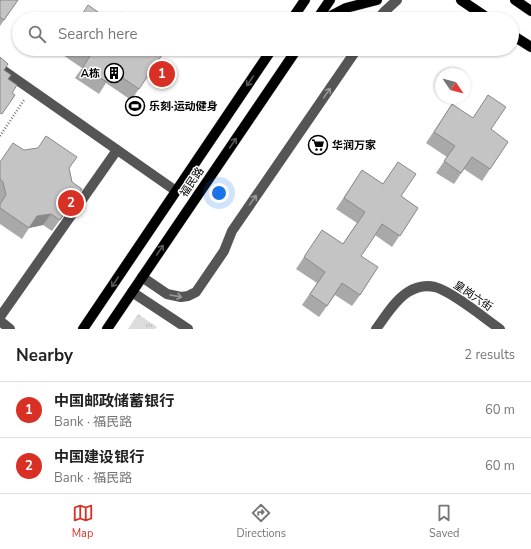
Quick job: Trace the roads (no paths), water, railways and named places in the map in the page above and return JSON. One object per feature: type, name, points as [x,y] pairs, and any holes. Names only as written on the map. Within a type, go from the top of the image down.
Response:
[{"type":"main road","points":[[293,12],[296,0]]},
{"type":"main road","points":[[297,12],[305,0]]},
{"type":"main road","points":[[322,12],[330,0]]},
{"type":"main road","points":[[338,12],[346,8],[377,0]]},
{"type":"main road","points":[[461,0],[479,12]]},
{"type":"main road","points":[[514,0],[531,11]]},
{"type":"main road","points":[[519,40],[531,48]]},
{"type":"main road","name":"福民路","points":[[83,329],[267,56]]},
{"type":"main road","name":"福民路","points":[[107,329],[292,56]]},
{"type":"street","points":[[384,12],[397,0]]},
{"type":"street","points":[[142,277],[174,297],[188,296],[196,292],[224,252],[232,231],[352,56]]},
{"type":"street","points":[[0,68],[176,191]]},
{"type":"street","points":[[0,317],[4,304],[117,150]]},
{"type":"street","name":"皇岗六街","points":[[376,329],[400,298],[416,288],[425,286],[441,289],[500,329]]},
{"type":"street","points":[[132,292],[188,329]]},
{"type":"street","points":[[0,321],[10,329]]},
{"type":"place","name":"A栋","points":[[114,73]]},
{"type":"place","name":"中国邮政储蓄银行","points":[[162,74]]},
{"type":"place","name":"乐刻·运动健身","points":[[135,106]]},
{"type":"place","name":"华润万家","points":[[318,145]]},
{"type":"place","name":"中国建设银行","points":[[71,203]]}]
